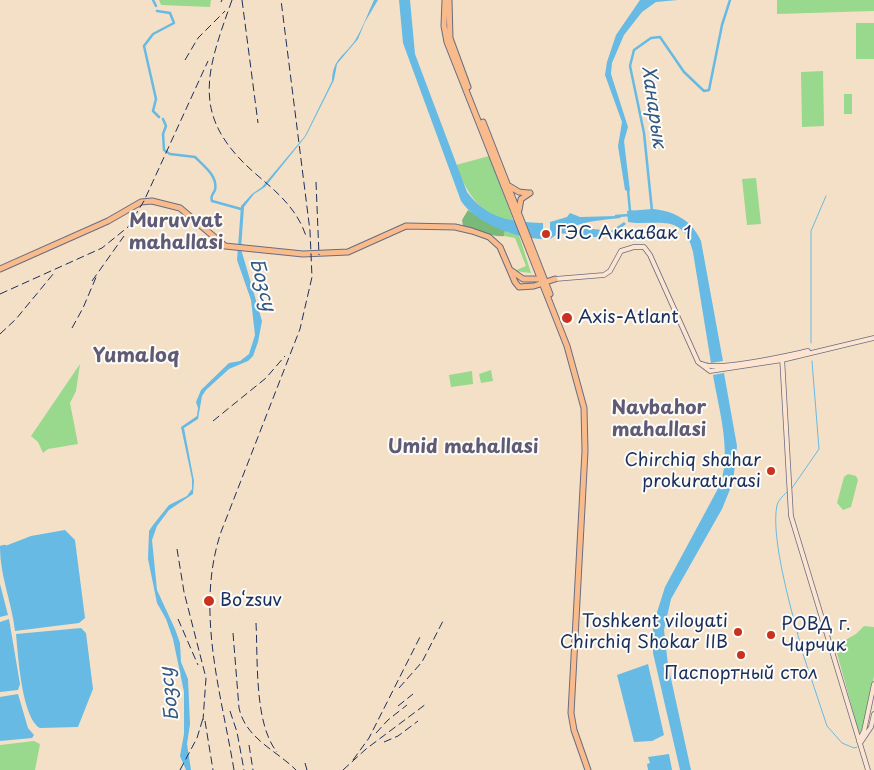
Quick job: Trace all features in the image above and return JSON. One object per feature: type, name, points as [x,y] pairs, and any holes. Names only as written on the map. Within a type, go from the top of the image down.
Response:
[{"type":"main road","points":[[445,0],[444,26],[447,42],[512,200],[541,278]]},
{"type":"main road","points":[[449,0],[448,25],[451,42],[509,185],[512,200]]},
{"type":"main road","points":[[509,185],[519,192],[530,193],[520,202],[518,216]]},
{"type":"main road","points":[[0,269],[108,221],[144,202],[156,201],[177,206],[194,218],[220,243],[235,247],[303,254],[340,254],[351,251],[406,226],[455,227],[489,237],[501,249],[516,284],[522,288],[534,286],[548,292]]},
{"type":"main road","points":[[529,245],[534,266],[548,292],[573,354],[588,418],[588,450],[574,712],[590,770]]},
{"type":"main road","points":[[516,284],[528,279],[604,275],[610,271],[621,251],[634,247],[644,247],[650,255],[696,357],[703,365],[712,369],[782,358],[874,337]]},
{"type":"main road","points":[[528,279],[533,274],[534,266]]},
{"type":"main road","points":[[509,267],[515,274],[537,282],[534,286]]},
{"type":"main road","points":[[541,278],[554,279]]},
{"type":"main road","points":[[534,286],[541,278]]},
{"type":"main road","points":[[548,292],[549,284],[554,279]]},
{"type":"main road","points":[[782,358],[792,519],[868,770]]},
{"type":"main road","points":[[859,742],[864,731],[874,684]]},
{"type":"main road","points":[[859,742],[871,727],[874,714]]},
{"type":"green space","points":[[159,0],[211,0],[210,7],[161,5]]},
{"type":"green space","points":[[777,0],[874,0],[874,11],[777,14]]},
{"type":"green space","points":[[856,23],[874,23],[874,59],[856,59]]},
{"type":"green space","points":[[823,71],[824,126],[802,127],[801,72]]},
{"type":"green space","points":[[844,94],[852,94],[852,114],[844,114]]},
{"type":"green space","points":[[489,156],[514,222],[502,219],[484,209],[470,194],[456,165]]},
{"type":"green space","points":[[756,178],[761,224],[747,225],[742,179]]},
{"type":"green space","points":[[468,210],[490,224],[505,230],[504,236],[495,236],[463,226],[462,220]]},
{"type":"green space","points":[[505,230],[519,235],[531,273],[514,271],[526,266],[515,238],[504,236]]},
{"type":"green space","points":[[80,364],[76,391],[70,403],[78,444],[48,449],[43,453],[38,442],[31,436]]},
{"type":"green space","points":[[491,370],[493,381],[481,383],[479,374]]},
{"type":"green space","points":[[472,371],[473,384],[451,387],[449,375]]},
{"type":"green space","points":[[848,474],[856,476],[858,480],[851,507],[843,510],[837,503],[844,477]]},
{"type":"green space","points":[[864,626],[874,627],[874,676],[862,731],[859,733],[835,646],[856,634]]},
{"type":"green space","points":[[34,741],[40,744],[35,770],[0,770],[0,745]]},
{"type":"water","name":"Бозсу","points":[[374,0],[378,0],[365,22],[358,39],[337,64],[334,80],[306,136],[265,187],[254,194],[244,207],[241,249],[262,321],[258,342],[253,356],[248,361],[229,369],[206,390],[202,396],[198,419],[184,428],[194,481],[193,494],[169,510],[157,526],[152,540],[157,590],[180,643],[181,662],[188,679],[190,724],[187,744],[191,770],[186,770],[180,756],[184,734],[184,692],[173,639],[166,619],[157,603],[148,559],[149,531],[169,505],[187,496],[192,489],[192,479],[181,427],[197,416],[198,408],[196,402],[201,390],[229,363],[240,361],[249,354],[255,335],[251,300],[237,260],[241,206],[252,194],[262,187],[305,136],[332,81],[336,63],[354,42]]},
{"type":"water","points":[[399,0],[410,0],[415,54],[467,192],[483,208],[491,213],[520,222],[543,223],[543,239],[509,233],[487,223],[468,209],[461,201],[403,43]]},
{"type":"water","points":[[640,0],[678,0],[656,2],[642,12],[624,35],[612,63],[611,74],[628,127],[624,141],[630,191],[628,191],[625,190],[618,146],[622,122],[605,75],[607,62],[616,35]]},
{"type":"water","points":[[653,209],[669,212],[682,218],[693,228],[701,241],[723,361],[711,363],[693,252],[683,231],[667,223],[628,222],[627,211]]},
{"type":"water","points":[[570,213],[580,217],[618,216],[621,218],[584,223],[559,233],[550,239],[550,222],[567,217]]},
{"type":"water","points":[[624,222],[626,224],[621,228],[603,236],[577,235],[577,232],[584,228],[611,231]]},
{"type":"water","points":[[724,373],[737,446],[733,482],[722,509],[671,599],[664,630],[668,665],[691,770],[680,770],[653,653],[653,625],[665,587],[721,483],[725,456],[721,416],[713,375]]},
{"type":"water","points":[[65,530],[75,540],[85,618],[79,623],[15,631],[2,569],[0,548],[31,536]]},
{"type":"water","points":[[0,584],[8,615],[0,617]]},
{"type":"water","points":[[9,619],[20,684],[18,690],[0,692],[0,622]]},
{"type":"water","points":[[81,628],[86,633],[93,689],[78,727],[40,728],[34,722],[25,699],[16,634]]},
{"type":"water","points":[[648,664],[664,735],[652,741],[634,742],[617,675]]},
{"type":"water","points":[[18,694],[28,728],[34,735],[32,738],[0,741],[0,697]]},
{"type":"water","points":[[669,754],[672,770],[648,770],[647,764],[650,763],[648,757]]},
{"type":"waterway","points":[[153,0],[156,6]]},
{"type":"waterway","name":"Ханарык","points":[[652,211],[644,133],[630,66],[634,50],[651,38],[660,37],[684,72],[704,91],[709,90],[722,25],[730,0]]},
{"type":"waterway","points":[[157,11],[170,13],[174,23],[153,34],[144,46],[156,99],[153,111],[159,117]]},
{"type":"waterway","points":[[163,119],[166,126],[163,134],[164,150],[170,154],[195,157],[210,172],[214,180],[215,190],[212,201],[241,209]]},
{"type":"waterway","points":[[628,190],[630,211],[633,212]]},
{"type":"waterway","points":[[811,343],[811,231],[826,196]]},
{"type":"waterway","points":[[616,216],[630,215]]},
{"type":"waterway","points":[[558,232],[580,233]]},
{"type":"waterway","points":[[792,488],[819,449],[812,361]]},
{"type":"waterway","points":[[789,490],[777,505],[777,537],[788,598],[802,650]]},
{"type":"waterway","points":[[0,547],[5,546]]},
{"type":"waterway","points":[[803,654],[827,726],[842,743],[854,748],[857,747]]},
{"type":"railway","points":[[232,0],[215,50],[211,72],[209,93],[212,113],[221,133],[235,154],[286,202],[298,218],[306,236]]},
{"type":"railway","points":[[242,0],[258,123]]},
{"type":"railway","points":[[234,770],[217,681],[210,621],[210,591],[214,561],[221,532],[300,329],[312,277],[310,231],[281,0]]},
{"type":"railway","points":[[185,60],[198,38],[225,11]]},
{"type":"railway","points":[[0,294],[102,248],[128,227],[144,201],[208,61]]},
{"type":"railway","points":[[316,182],[319,255]]},
{"type":"railway","points":[[92,281],[124,236]]},
{"type":"railway","points":[[0,334],[16,319],[54,273]]},
{"type":"railway","points":[[72,328],[97,275]]},
{"type":"railway","points":[[213,421],[266,378],[285,356]]},
{"type":"railway","points":[[177,549],[184,592],[206,678],[203,720]]},
{"type":"railway","points":[[178,619],[198,665]]},
{"type":"railway","points":[[399,688],[422,662],[443,621]]},
{"type":"railway","points":[[256,623],[257,672],[261,708],[264,725],[277,752]]},
{"type":"railway","points":[[233,633],[239,708],[243,719],[255,736],[296,770]]},
{"type":"railway","points":[[353,760],[369,738],[420,637]]},
{"type":"railway","points":[[398,706],[413,694]]},
{"type":"railway","points":[[343,770],[366,749],[426,704]]},
{"type":"railway","points":[[376,733],[388,720],[407,705]]},
{"type":"railway","points":[[230,711],[237,732],[244,770]]},
{"type":"railway","points":[[180,770],[197,738],[204,715]]},
{"type":"railway","points":[[205,721],[213,770]]},
{"type":"railway","points":[[384,742],[398,736],[418,721]]},
{"type":"railway","points":[[249,745],[253,770]]},
{"type":"railway","points":[[305,763],[307,770]]},
{"type":"place","name":"ГЭС Аккавак 1","points":[[546,234]]},
{"type":"place","name":"Axis-Atlant","points":[[567,318]]},
{"type":"place","name":"Chirchiq shahar prokuraturasi","points":[[771,471]]},
{"type":"place","name":"Bo‘zsuv","points":[[209,601]]},
{"type":"place","name":"Toshkent viloyati Chirchiq Shokar IIB","points":[[738,632]]},
{"type":"place","name":"РОВД г. Чирчик","points":[[771,635]]},
{"type":"place","name":"Паспортный стол","points":[[741,655]]},
{"type":"district","name":"Muruvvat mahallasi","points":[[176,233]]},
{"type":"district","name":"Yumaloq","points":[[136,356]]},
{"type":"district","name":"Navbahor mahallasi","points":[[659,420]]},
{"type":"district","name":"Umid mahallasi","points":[[463,448]]}]
